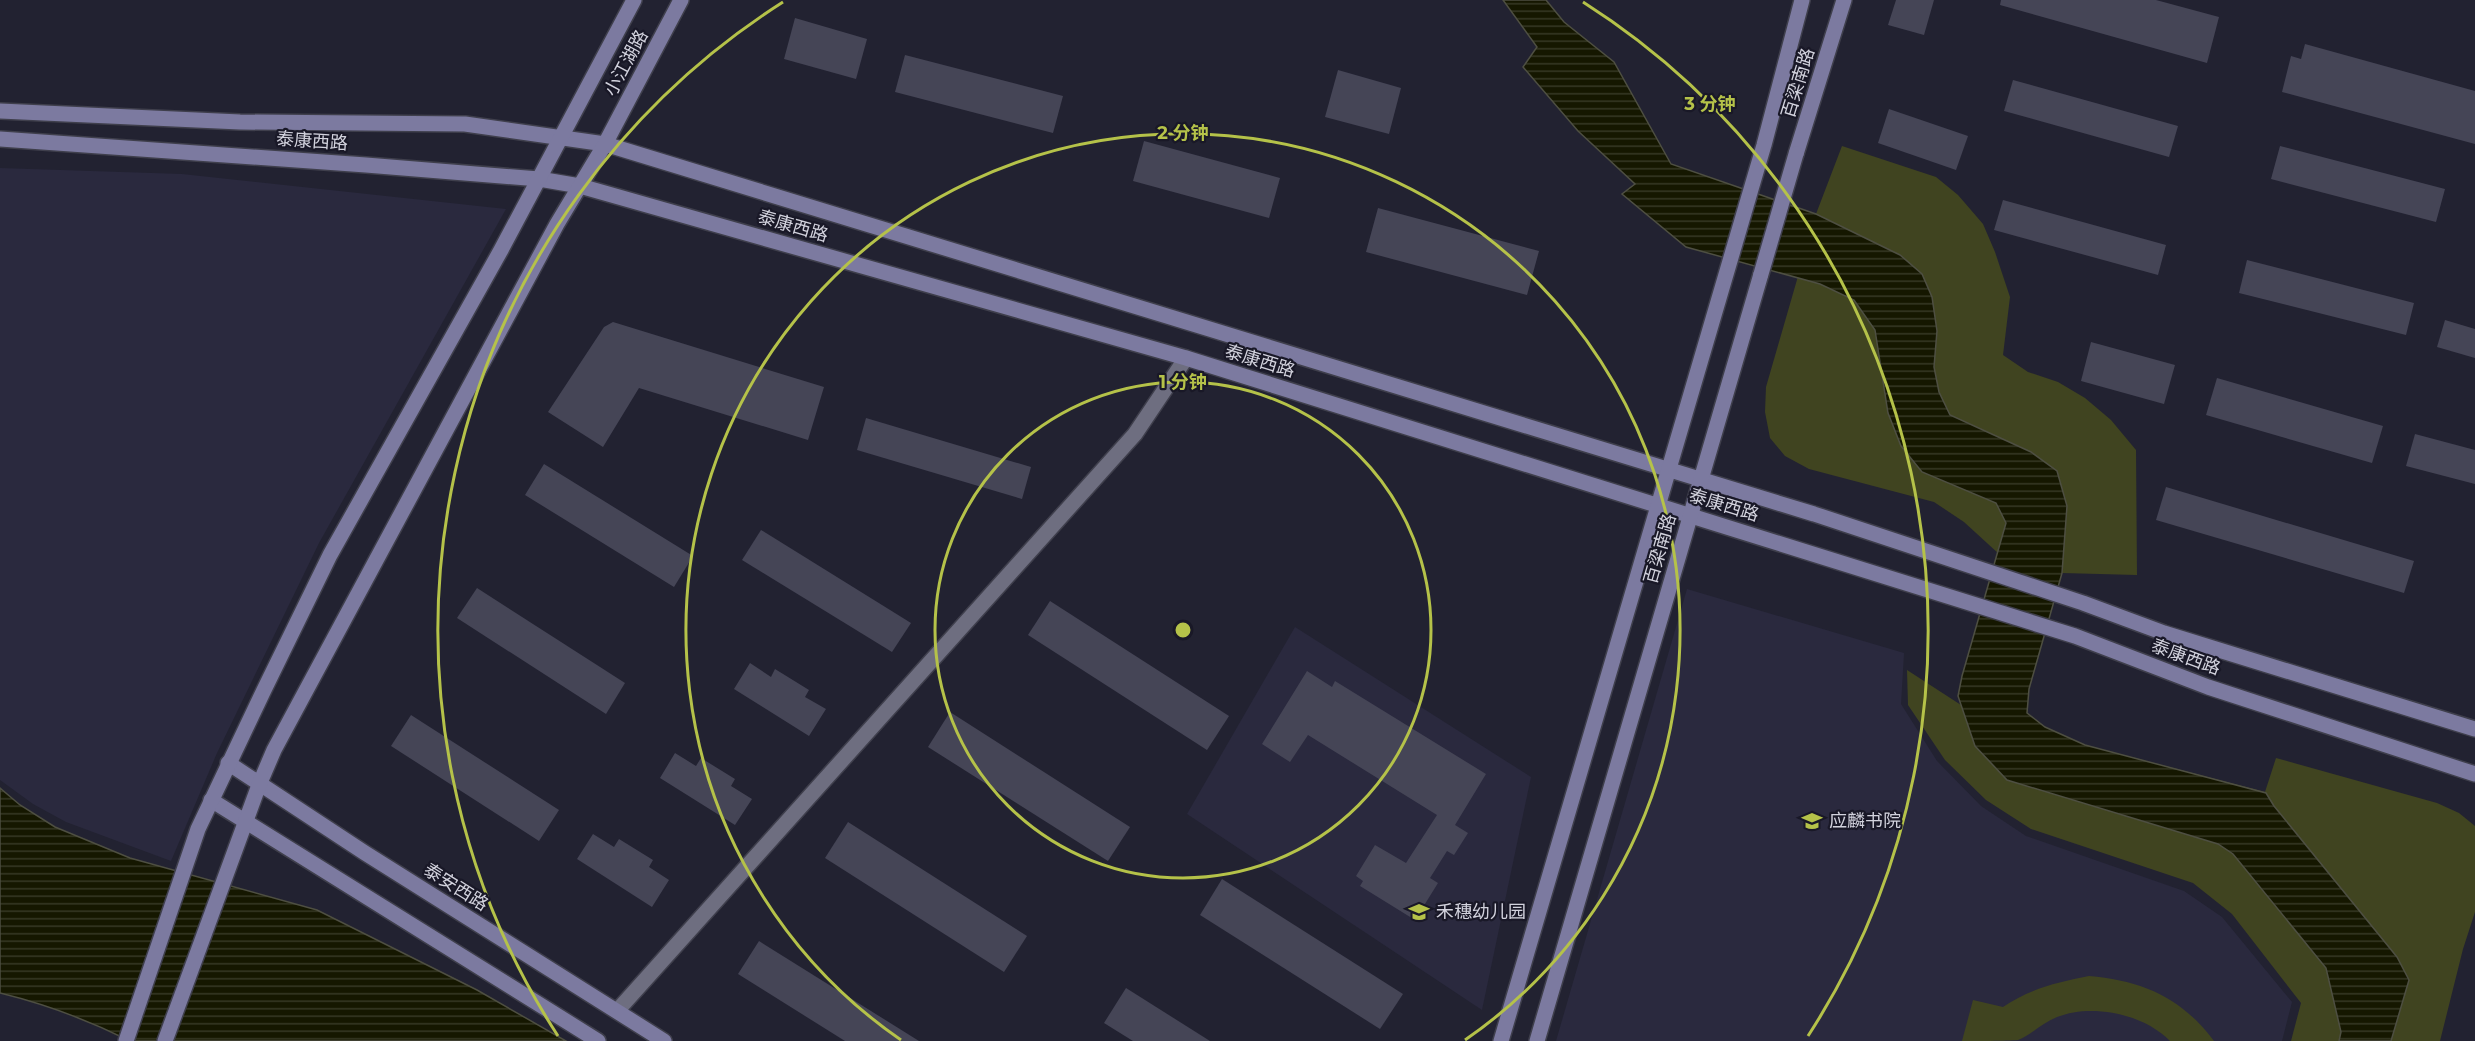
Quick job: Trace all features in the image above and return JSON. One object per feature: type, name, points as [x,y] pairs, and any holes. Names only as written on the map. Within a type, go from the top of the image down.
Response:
[{"type":"main road","name":"小江湖路","points":[[126,1041],[187,860],[228,763],[330,555],[539,179],[634,0]]},
{"type":"main road","name":"小江湖路","points":[[165,1041],[259,784],[274,750],[557,224],[605,144],[681,0]]},
{"type":"main road","name":"百梁南路","points":[[1501,1041],[1764,145],[1802,0]]},
{"type":"main road","name":"百梁南路","points":[[1537,1041],[1761,274],[1844,0]]},
{"type":"main road","name":"泰康西路","points":[[0,111],[240,122],[465,124],[605,144],[1814,514],[2083,603],[2164,633],[2475,729]]},
{"type":"main road","name":"泰康西路","points":[[0,139],[539,179],[580,186],[1185,358],[1691,515],[2074,636],[2208,687],[2475,774]]},
{"type":"main road","name":"泰安西路","points":[[228,763],[664,1041]]},
{"type":"main road","points":[[211,800],[598,1041]]},
{"type":"street","points":[[617,1011],[1135,434],[1185,358]]},
{"type":"shaded area","points":[[1503,0],[1546,0],[1564,22],[1614,62],[1671,164],[1816,214],[1900,255],[1922,274],[1932,297],[1937,331],[1934,367],[1939,392],[1950,415],[2031,452],[2057,471],[2067,506],[2062,573],[2029,689],[2027,713],[2045,727],[2085,745],[2266,793],[2274,806],[2397,957],[2409,980],[2391,1041],[2339,1041],[2341,1032],[2326,968],[2233,854],[2218,844],[2007,780],[1975,746],[1958,696],[2006,523],[1996,503],[1922,472],[1901,446],[1888,413],[1875,330],[1854,300],[1820,284],[1686,247],[1622,194],[1635,184],[1578,131],[1523,67],[1537,47]]},
{"type":"shaded area","points":[[0,168],[182,174],[506,209],[319,543],[217,753],[171,861],[66,822],[33,804],[0,780]]},
{"type":"shaded area","name":"应麟书院","points":[[1687,589],[1904,653],[1901,704],[1937,761],[1981,806],[2026,836],[2184,891],[2222,917],[2292,1002],[2282,1041],[1556,1041]]},
{"type":"shaded area","name":"禾穗幼儿园","points":[[1295,627],[1531,777],[1482,1010],[1187,814]]},
{"type":"shaded area","points":[[0,788],[20,805],[55,827],[130,858],[317,910],[477,990],[566,1041],[130,1041],[66,1013],[0,993]]},
{"type":"green space","points":[[1842,146],[1936,177],[1958,195],[1983,224],[2010,297],[2003,355],[2028,372],[2058,382],[2085,398],[2111,420],[2136,450],[2137,575],[2062,573],[1999,554],[1964,522],[1934,502],[1809,469],[1785,456],[1770,438],[1765,412],[1766,387],[1816,214]]},
{"type":"green space","points":[[1907,670],[1961,705],[2045,727],[2085,745],[2265,792],[2276,758],[2437,803],[2459,813],[2475,826],[2475,912],[2463,949],[2440,1041],[2291,1041],[2301,1003],[2232,914],[2193,883],[2031,829],[1986,800],[1945,760],[1908,705]]},
{"type":"green space","points":[[2089,976],[2127,982],[2159,994],[2188,1013],[2214,1041],[2170,1041],[2146,1024],[2132,1018],[2101,1011],[2086,1011],[2057,1017],[2018,1040],[1962,1041],[1973,1000],[2003,1007],[2023,995],[2044,987]]},
{"type":"building","points":[[1896,0],[1934,0],[1924,35],[1888,25]]},
{"type":"building","points":[[2001,0],[2156,0],[2219,17],[2207,63],[2000,5]]},
{"type":"building","points":[[795,18],[867,39],[856,79],[784,59]]},
{"type":"building","points":[[2305,44],[2475,91],[2475,144],[2282,92],[2291,56],[2301,59]]},
{"type":"building","points":[[905,55],[1063,96],[1053,133],[895,92]]},
{"type":"building","points":[[1338,70],[1401,88],[1389,134],[1325,117]]},
{"type":"building","points":[[2013,80],[2178,126],[2169,157],[2004,111]]},
{"type":"building","points":[[1889,109],[1968,136],[1956,170],[1878,143]]},
{"type":"building","points":[[1144,141],[1280,178],[1269,218],[1133,181]]},
{"type":"building","points":[[2280,146],[2445,189],[2436,222],[2271,179]]},
{"type":"building","points":[[2003,200],[2166,245],[2158,275],[1994,230]]},
{"type":"building","points":[[1378,208],[1539,251],[1527,295],[1366,252]]},
{"type":"building","points":[[2247,260],[2414,303],[2406,335],[2239,293]]},
{"type":"building","points":[[2445,320],[2475,329],[2475,358],[2437,347]]},
{"type":"building","points":[[613,322],[824,387],[808,440],[639,388],[603,447],[548,412],[604,327]]},
{"type":"building","points":[[2091,342],[2175,365],[2164,404],[2081,381]]},
{"type":"building","points":[[2217,378],[2383,426],[2372,463],[2206,415]]},
{"type":"building","points":[[866,418],[1031,467],[1022,499],[857,450]]},
{"type":"building","points":[[2415,434],[2475,450],[2475,484],[2406,466]]},
{"type":"building","points":[[544,464],[693,556],[674,587],[525,495]]},
{"type":"building","points":[[2166,487],[2414,561],[2404,593],[2156,520]]},
{"type":"building","points":[[761,530],[911,623],[892,652],[742,560]]},
{"type":"building","points":[[477,588],[625,683],[606,714],[457,618]]},
{"type":"building","points":[[1050,601],[1229,716],[1207,750],[1028,635]]},
{"type":"building","points":[[750,663],[771,677],[775,669],[809,690],[805,697],[826,709],[809,736],[734,689]]},
{"type":"building","points":[[1307,671],[1332,687],[1335,681],[1486,774],[1455,825],[1468,833],[1454,855],[1447,851],[1430,878],[1438,883],[1415,920],[1360,886],[1363,881],[1356,876],[1375,845],[1406,863],[1437,815],[1308,735],[1290,762],[1262,744]]},
{"type":"building","points":[[950,712],[1130,827],[1108,861],[928,747]]},
{"type":"building","points":[[411,715],[559,810],[539,841],[391,746]]},
{"type":"building","points":[[675,753],[696,766],[701,758],[735,779],[731,786],[752,799],[735,825],[660,778]]},
{"type":"building","points":[[848,822],[1027,936],[1004,972],[825,858]]},
{"type":"building","points":[[593,834],[614,847],[619,839],[653,860],[649,867],[669,880],[652,907],[577,859]]},
{"type":"building","points":[[1222,879],[1403,994],[1380,1029],[1200,915]]},
{"type":"building","points":[[759,941],[919,1041],[845,1041],[738,974]]},
{"type":"building","points":[[1126,988],[1210,1041],[1133,1041],[1104,1023]]},
{"type":"place","name":"应麟书院","points":[[1812,821]]},
{"type":"place","name":"禾穗幼儿园","points":[[1419,912]]}]
